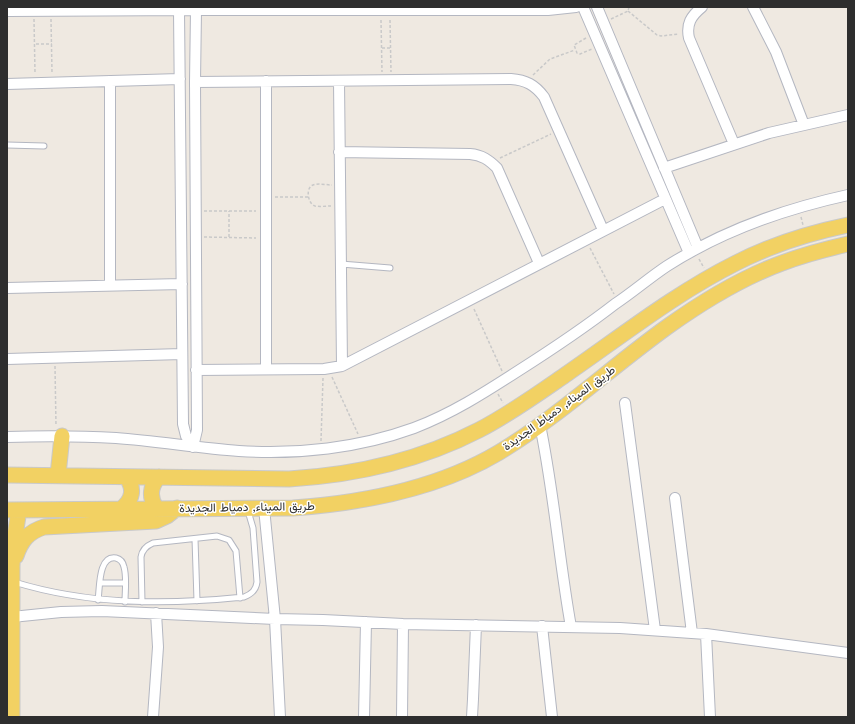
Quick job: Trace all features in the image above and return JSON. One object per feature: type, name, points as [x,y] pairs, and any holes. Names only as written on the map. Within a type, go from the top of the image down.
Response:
[{"type":"main road","name":"طريق الميناء, دمياط الجديدة","points":[[7,475],[289,479],[322,477],[355,472],[411,458],[449,444],[479,430],[509,413],[658,311],[736,262],[777,244],[820,231],[848,225]]},
{"type":"main road","name":"طريق الميناء, دمياط الجديدة","points":[[13,510],[293,508],[328,505],[384,495],[432,482],[465,469],[497,453],[540,425],[666,327],[741,281],[781,263],[848,244]]},
{"type":"main road","points":[[58,475],[59,436]]},
{"type":"main road","points":[[121,509],[129,502],[131,496],[131,486],[126,477]]},
{"type":"main road","points":[[156,508],[151,494],[153,485],[159,477]]},
{"type":"main road","points":[[12,566],[20,544],[32,532],[38,529],[50,526],[156,520],[167,516],[177,508]]},
{"type":"main road","points":[[12,717],[12,566],[10,544],[13,510]]},
{"type":"street","points":[[7,12],[386,9],[548,10],[576,7]]},
{"type":"street","points":[[582,7],[665,199],[694,251]]},
{"type":"street","points":[[597,7],[664,168],[694,251]]},
{"type":"street","points":[[702,7],[692,16],[689,21],[688,32],[734,144]]},
{"type":"street","points":[[753,7],[776,52],[804,125]]},
{"type":"street","points":[[179,10],[184,430],[193,447]]},
{"type":"street","points":[[193,447],[197,430],[195,210],[196,10]]},
{"type":"street","points":[[195,82],[511,78],[527,82],[534,85],[544,97],[603,230]]},
{"type":"street","points":[[7,84],[180,79]]},
{"type":"street","points":[[339,80],[342,366]]},
{"type":"street","points":[[110,81],[110,286]]},
{"type":"street","points":[[266,81],[266,369]]},
{"type":"street","points":[[664,168],[768,134],[848,115]]},
{"type":"street","points":[[339,152],[470,154],[485,158],[497,168],[539,263]]},
{"type":"street","points":[[7,437],[59,436],[115,438],[193,447],[270,452],[321,449],[362,442],[401,432],[438,418],[463,406],[494,388],[566,340],[618,303],[643,283],[694,251],[734,230],[763,218],[848,195]]},
{"type":"street","points":[[196,370],[326,368],[342,366],[665,199]]},
{"type":"street","points":[[7,288],[182,284]]},
{"type":"street","points":[[7,359],[182,354]]},
{"type":"street","points":[[625,403],[655,630]]},
{"type":"street","points":[[540,425],[547,459],[571,627]]},
{"type":"street","points":[[674,498],[692,633]]},
{"type":"street","points":[[264,508],[275,619],[280,717]]},
{"type":"street","points":[[12,617],[68,612],[109,611],[403,624],[542,626],[655,630],[706,634],[848,653]]},
{"type":"street","points":[[153,717],[158,659],[156,613]]},
{"type":"street","points":[[364,717],[366,622]]},
{"type":"street","points":[[402,717],[403,624]]},
{"type":"street","points":[[472,717],[476,625]]},
{"type":"street","points":[[542,626],[552,717]]},
{"type":"street","points":[[706,634],[710,717]]},
{"type":"lane","points":[[7,145],[44,146]]},
{"type":"lane","points":[[341,264],[390,268]]},
{"type":"lane","points":[[12,581],[48,592],[98,600],[125,602],[197,601],[244,597],[255,590],[257,582],[253,528],[247,508]]},
{"type":"lane","points":[[142,602],[141,557],[146,547],[153,543],[221,536],[232,543],[236,551],[240,598]]},
{"type":"lane","points":[[195,539],[197,601]]},
{"type":"lane","points":[[98,600],[103,565],[107,560],[114,558],[123,563],[125,570],[125,602]]},
{"type":"lane","points":[[100,583],[125,583]]},
{"type":"path","points":[[628,11],[629,7]]},
{"type":"path","points":[[386,9],[382,48],[387,80]]},
{"type":"path","points":[[386,9],[391,48],[387,80]]},
{"type":"path","points":[[34,11],[35,83]]},
{"type":"path","points":[[51,11],[52,83]]},
{"type":"path","points":[[603,23],[628,11]]},
{"type":"path","points":[[628,11],[657,35],[661,36],[688,32]]},
{"type":"path","points":[[594,34],[575,44],[575,50],[580,54],[599,45]]},
{"type":"path","points":[[35,44],[52,44]]},
{"type":"path","points":[[382,48],[391,48]]},
{"type":"path","points":[[527,82],[550,59],[575,50]]},
{"type":"path","points":[[491,162],[559,130]]},
{"type":"path","points":[[340,185],[313,185],[310,187],[309,191],[309,201],[315,206],[340,206]]},
{"type":"path","points":[[266,197],[309,197]]},
{"type":"path","points":[[798,208],[806,235]]},
{"type":"path","points":[[195,210],[266,211]]},
{"type":"path","points":[[229,211],[229,237]]},
{"type":"path","points":[[196,237],[266,238]]},
{"type":"path","points":[[586,239],[618,303]]},
{"type":"path","points":[[694,251],[709,278]]},
{"type":"path","points":[[469,300],[506,379]]},
{"type":"path","points":[[55,358],[59,436]]},
{"type":"path","points":[[326,368],[362,442]]},
{"type":"path","points":[[321,449],[326,368]]},
{"type":"path","points":[[494,388],[509,413]]}]
